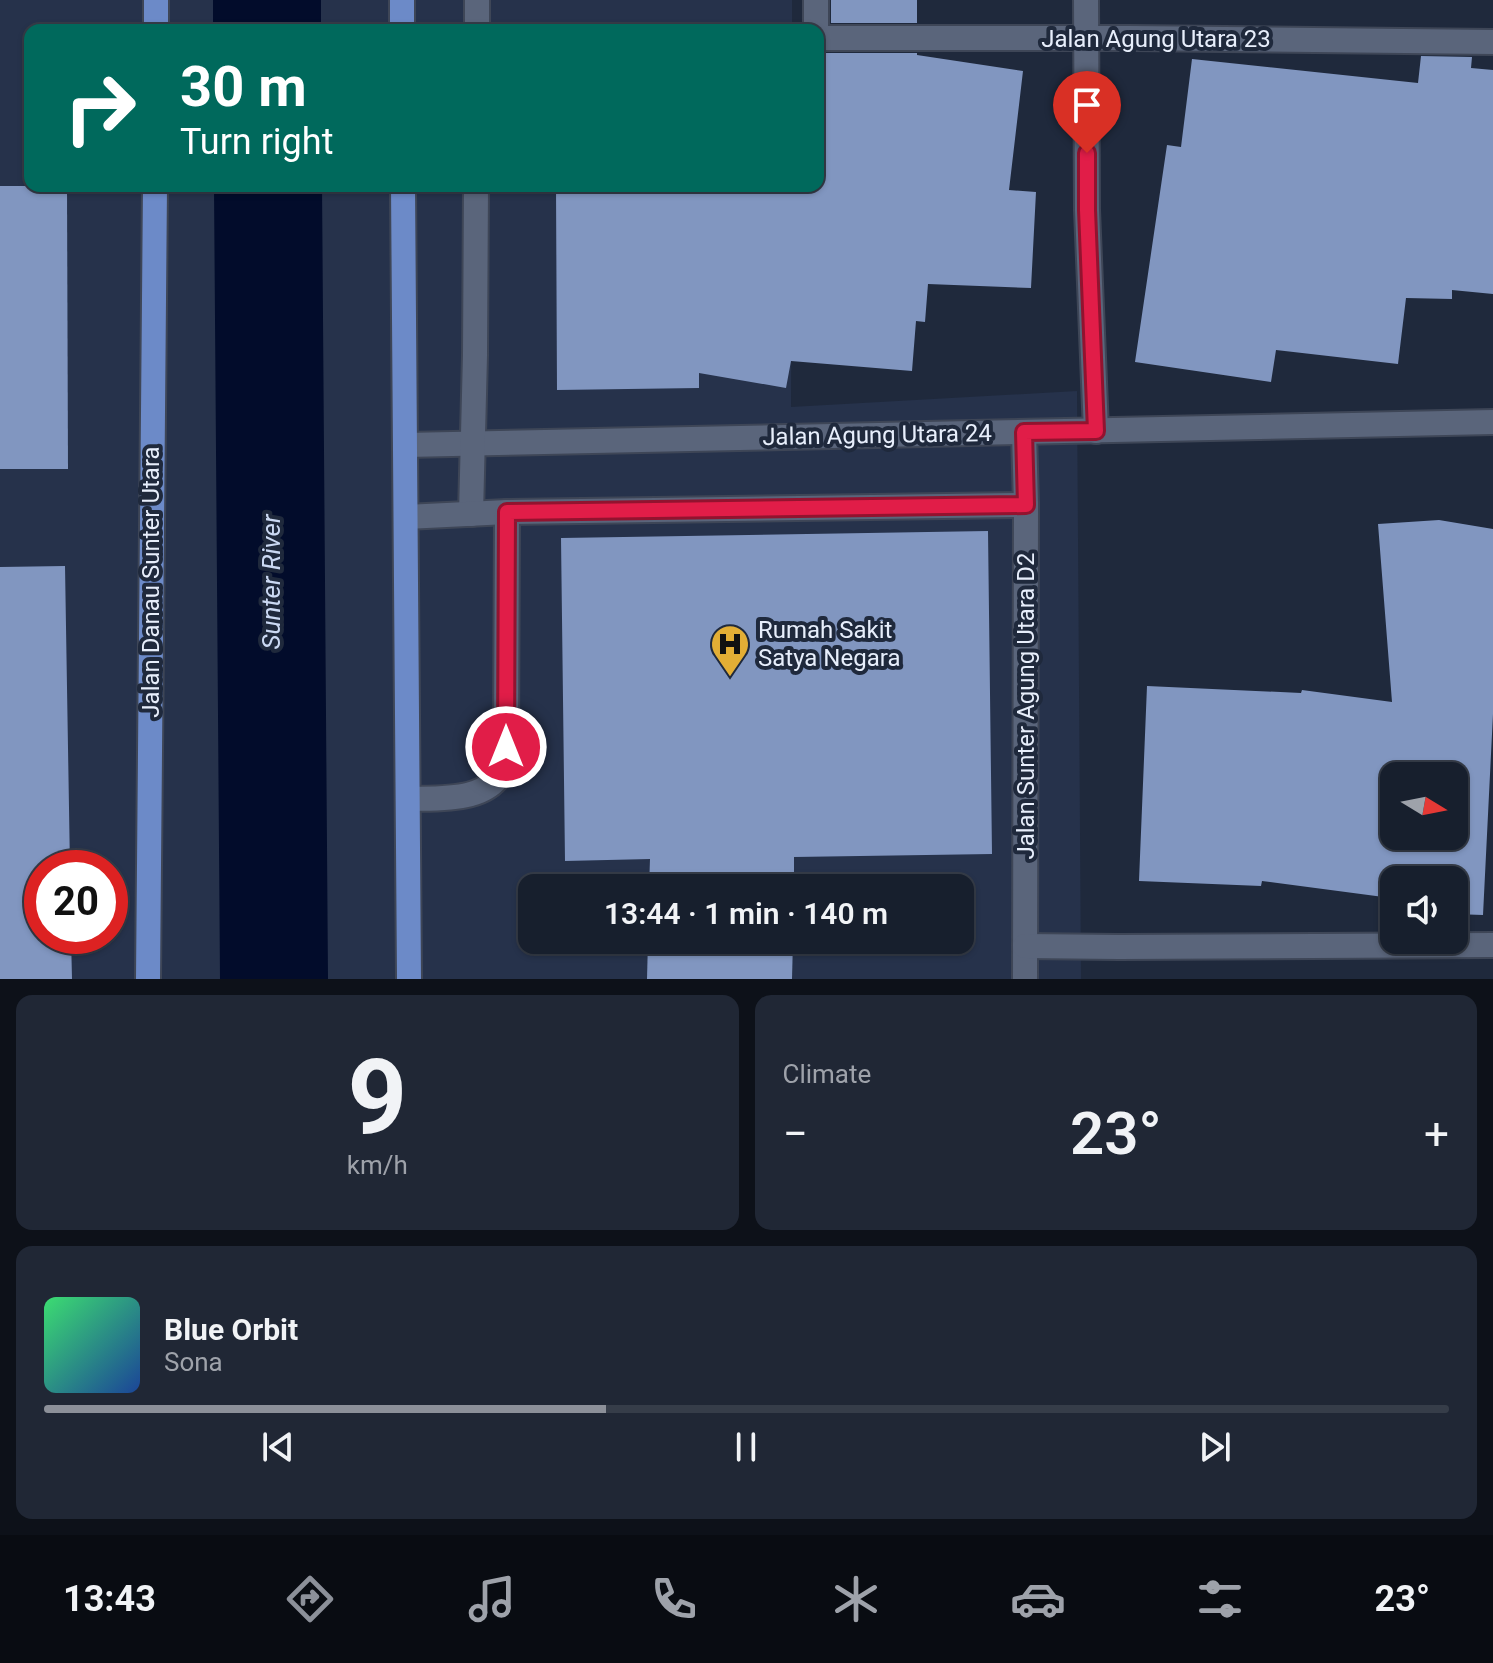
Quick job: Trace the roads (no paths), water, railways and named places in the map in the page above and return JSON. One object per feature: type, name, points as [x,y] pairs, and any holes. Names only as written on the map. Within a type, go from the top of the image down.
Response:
[{"type":"main road","points":[[156,0],[156,24]]},
{"type":"main road","points":[[402,0],[402,24]]},
{"type":"main road","name":"Jalan Danau Sunter Utara","points":[[148,979],[155,192]]},
{"type":"main road","points":[[403,192],[409,979]]},
{"type":"street","points":[[477,0],[477,24]]},
{"type":"street","points":[[816,0],[816,24]]},
{"type":"street","points":[[1086,0],[1087,210],[1096,431]]},
{"type":"street","name":"Jalan Agung Utara 23","points":[[824,38],[1493,42]]},
{"type":"street","points":[[471,514],[476,192]]},
{"type":"street","name":"Jalan Agung Utara 24","points":[[406,445],[1493,422]]},
{"type":"street","name":"Jalan Sunter Agung Utara D2","points":[[1024,432],[1025,979]]},
{"type":"street","points":[[406,517],[507,512],[1026,505]]},
{"type":"street","points":[[408,799],[457,797],[481,791],[495,780],[504,766],[507,512]]},
{"type":"street","points":[[1025,946],[1493,945]]},
{"type":"waterway","name":"Sunter River","points":[[267,0],[267,24]]},
{"type":"waterway","name":"Sunter River","points":[[268,192],[274,979]]},
{"type":"place","name":"Rumah Sakit Satya Negara","points":[[730,678]]}]
